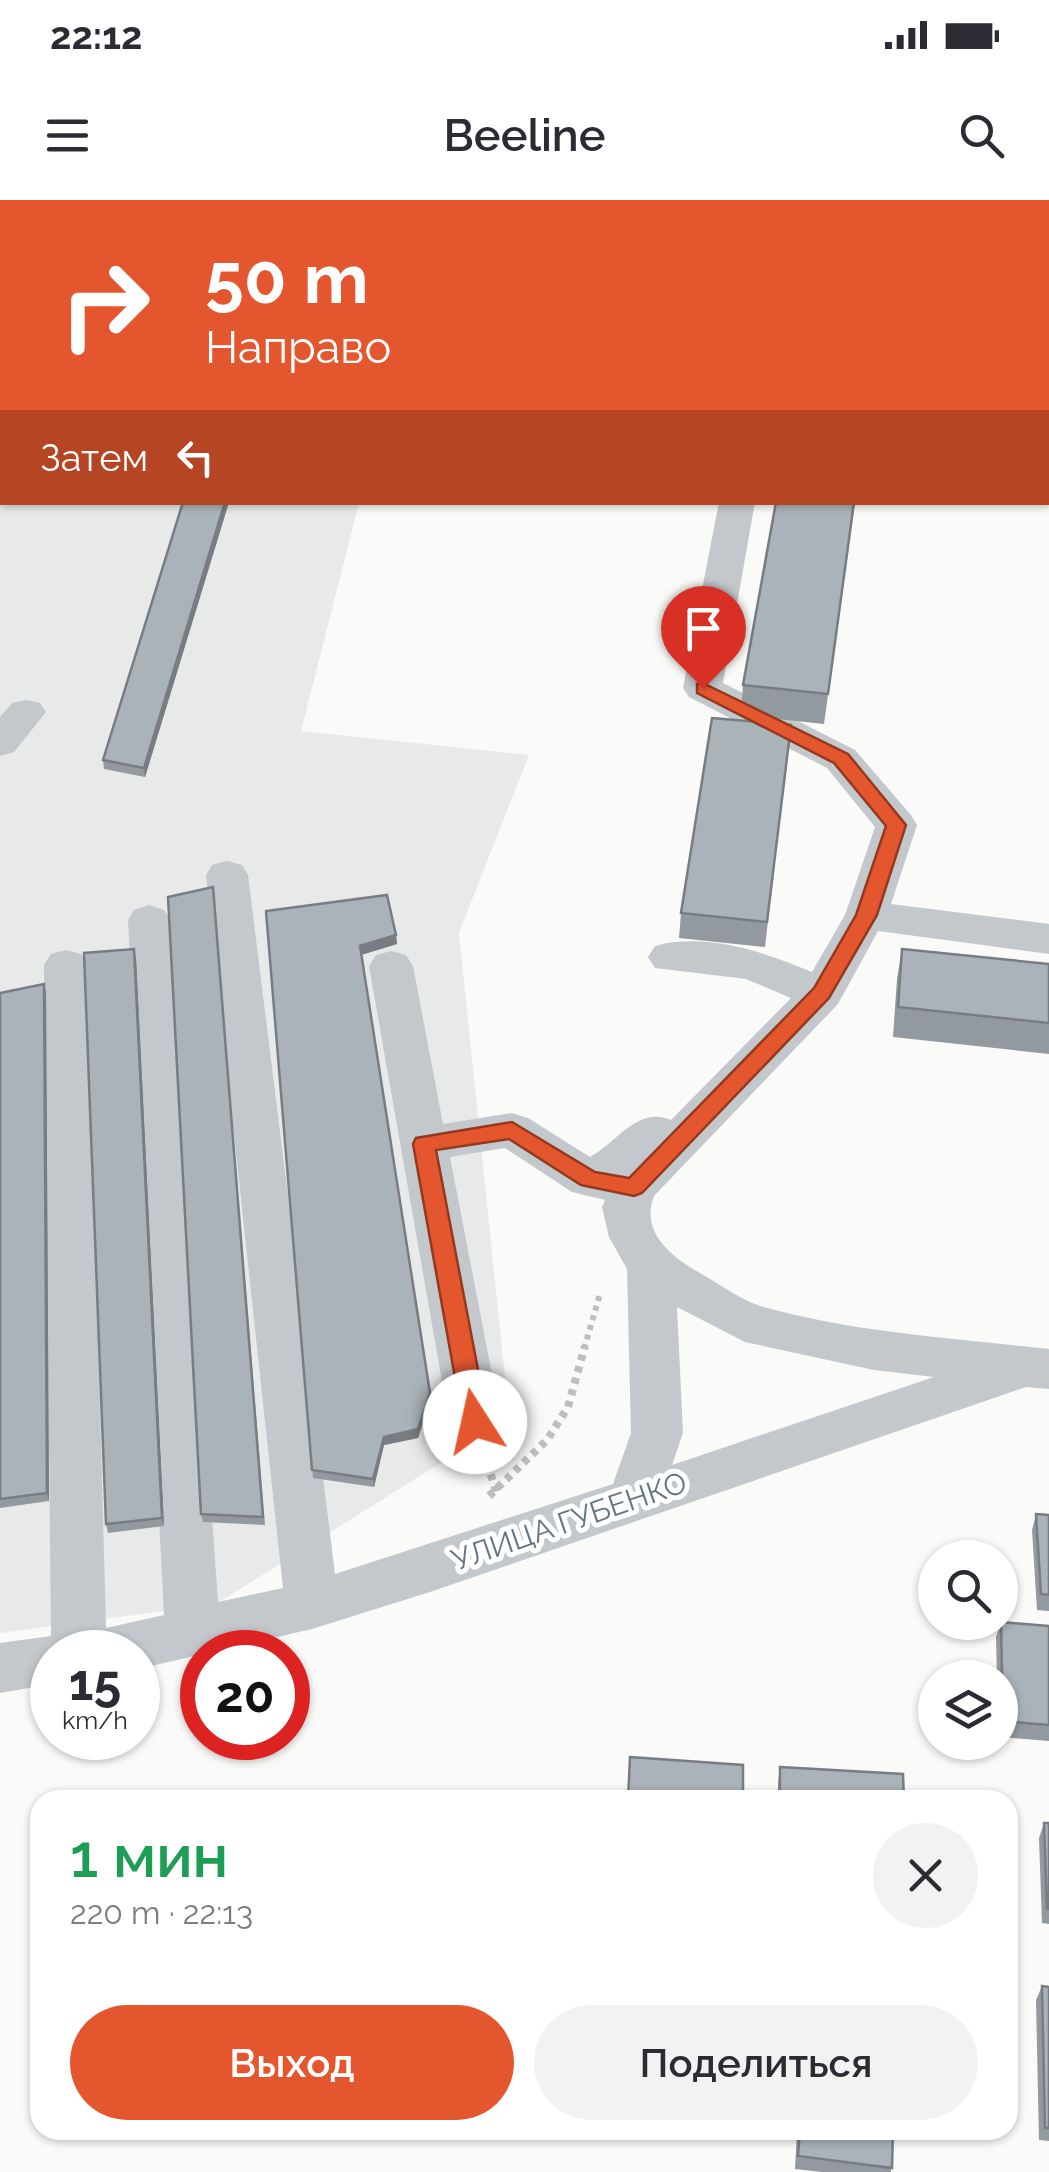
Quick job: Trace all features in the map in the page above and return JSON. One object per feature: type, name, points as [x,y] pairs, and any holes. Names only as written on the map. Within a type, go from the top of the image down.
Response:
[{"type":"street","points":[[612,1183],[801,999],[866,915],[896,825],[841,759],[703,688],[736,505]]},
{"type":"street","points":[[0,743],[26,712]]},
{"type":"street","points":[[228,875],[312,1605]]},
{"type":"street","points":[[866,915],[1049,939]]},
{"type":"street","points":[[150,920],[192,1630]]},
{"type":"street","points":[[670,957],[752,964],[801,999]]},
{"type":"street","points":[[66,965],[79,1630]]},
{"type":"street","points":[[391,966],[475,1422]]},
{"type":"street","points":[[424,1144],[512,1130],[612,1183],[626,1207],[642,1253],[657,1433],[635,1497]]},
{"type":"street","points":[[642,1253],[745,1322],[874,1350],[1037,1368]]},
{"type":"street","name":"УЛИЦА ГУБЕНКО","points":[[209,1630],[312,1605],[497,1522],[635,1497],[1037,1368]]},
{"type":"street","points":[[0,1668],[30,1663]]},
{"type":"path","points":[[497,1522],[496,1491],[548,1440],[568,1407],[614,1246],[642,1253]]},
{"type":"path","points":[[475,1422],[496,1491],[497,1522]]},
{"type":"shaded area","points":[[0,505],[358,505],[301,731],[529,755],[459,933],[507,1397],[466,1447],[216,1604],[0,1633]]},
{"type":"building","points":[[182,505],[224,505],[144,768],[103,760]]},
{"type":"building","points":[[775,505],[854,505],[828,694],[743,685]]},
{"type":"building","points":[[712,718],[791,725],[767,922],[681,913]]},
{"type":"building","points":[[213,887],[263,1517],[201,1514],[168,897]]},
{"type":"building","points":[[387,895],[396,935],[360,946],[430,1393],[418,1429],[384,1437],[373,1479],[312,1470],[266,911]]},
{"type":"building","points":[[134,949],[162,1518],[106,1524],[84,953]]},
{"type":"building","points":[[902,949],[1049,964],[1049,1023],[898,1007]]},
{"type":"building","points":[[44,984],[47,1493],[0,1499],[0,993]]},
{"type":"building","points":[[1036,1514],[1049,1515],[1049,1595],[1041,1594]]},
{"type":"building","points":[[1018,1623],[1049,1626],[1049,1725],[1018,1722],[1018,1660],[1002,1660],[1001,1640],[1018,1640]]},
{"type":"building","points":[[630,1757],[743,1765],[743,1790],[628,1790]]},
{"type":"building","points":[[780,1767],[903,1774],[904,1790],[780,1790]]},
{"type":"building","points":[[1044,1823],[1049,1823],[1049,1909],[1047,1909]]},
{"type":"building","points":[[1042,1986],[1049,1987],[1049,2128],[1045,2128]]},
{"type":"building","points":[[799,2140],[893,2140],[892,2168],[798,2156]]},
{"type":"route","points":[[475,1422],[424,1144],[512,1130],[589,1179],[634,1187],[822,993],[866,915],[896,825],[841,759],[703,688]]}]
